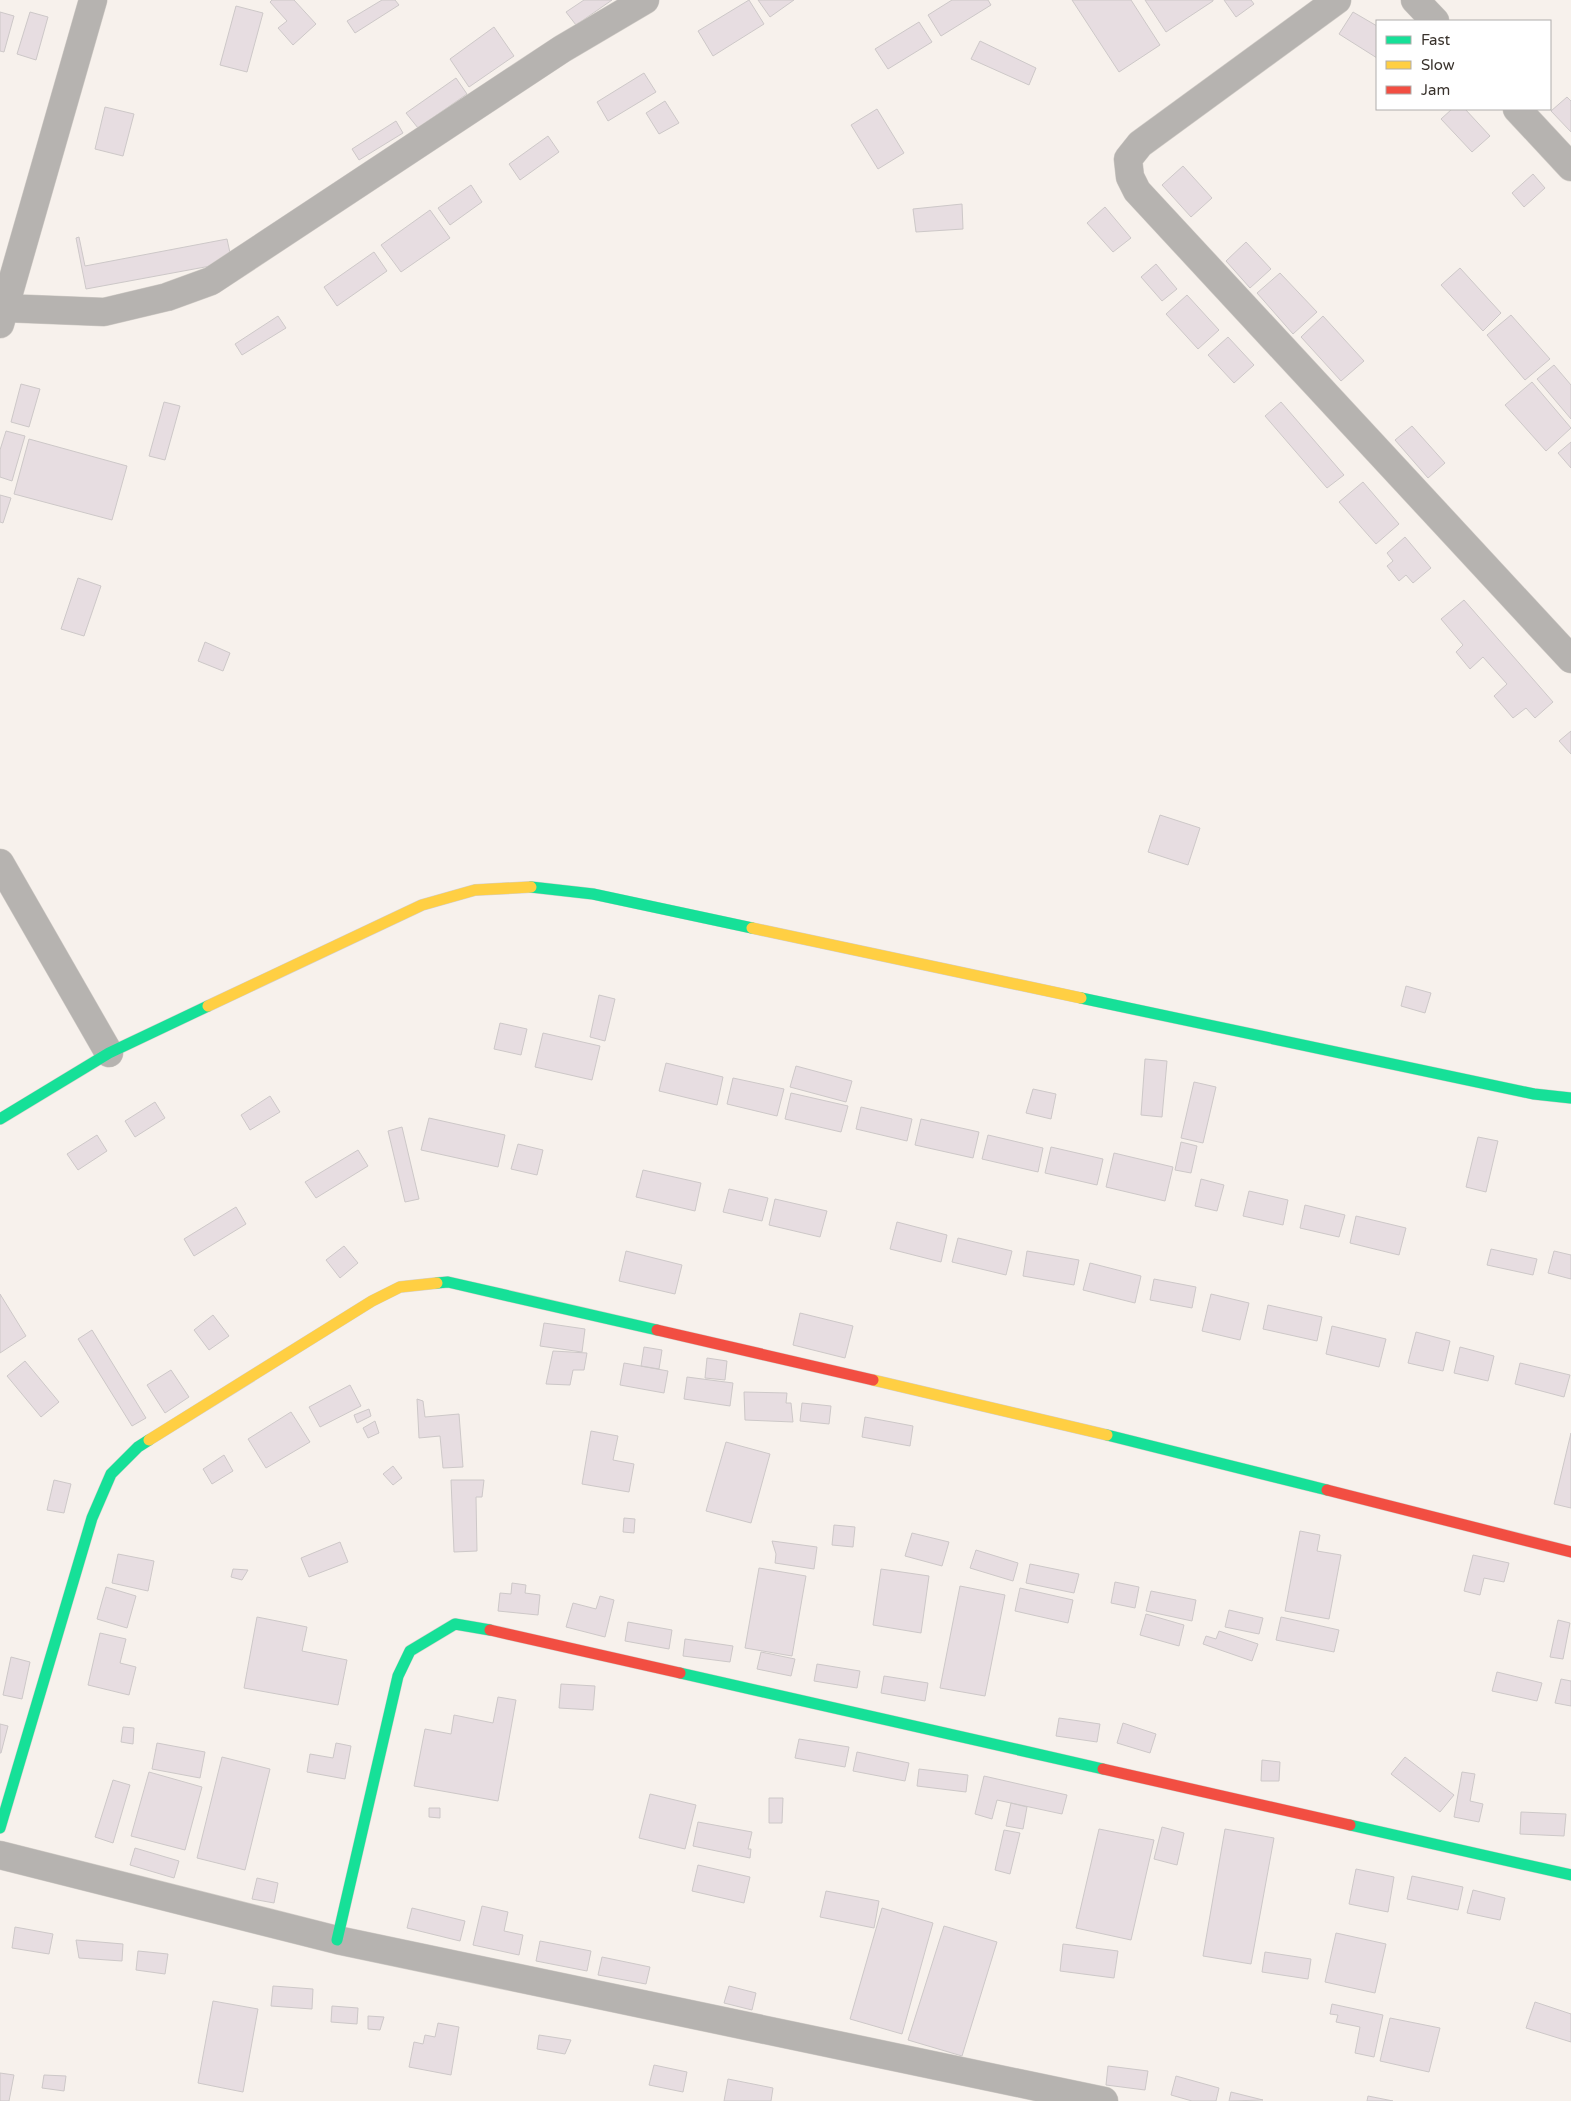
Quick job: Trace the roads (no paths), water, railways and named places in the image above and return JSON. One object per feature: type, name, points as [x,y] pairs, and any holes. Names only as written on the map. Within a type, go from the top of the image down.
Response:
[{"type":"street","points":[[93,0],[2,317],[104,312],[167,298],[211,282],[562,49],[645,0]]},
{"type":"street","points":[[1336,0],[1140,144],[1128,159],[1130,176],[1137,191],[1571,659]]},
{"type":"street","points":[[1416,0],[1434,20]]},
{"type":"street","points":[[1517,110],[1571,167]]},
{"type":"street","points":[[0,863],[109,1053]]},
{"type":"street","points":[[0,1119],[109,1053],[422,905],[475,890],[530,887],[593,894],[1534,1094],[1571,1098]]},
{"type":"street","points":[[0,1828],[92,1518],[111,1474],[138,1447],[372,1301],[400,1287],[448,1282],[1108,1435],[1571,1552]]},
{"type":"street","points":[[337,1940],[398,1676],[410,1652],[455,1624],[514,1635],[1571,1875]]},
{"type":"street","points":[[0,1855],[337,1940],[1104,2101]]}]
